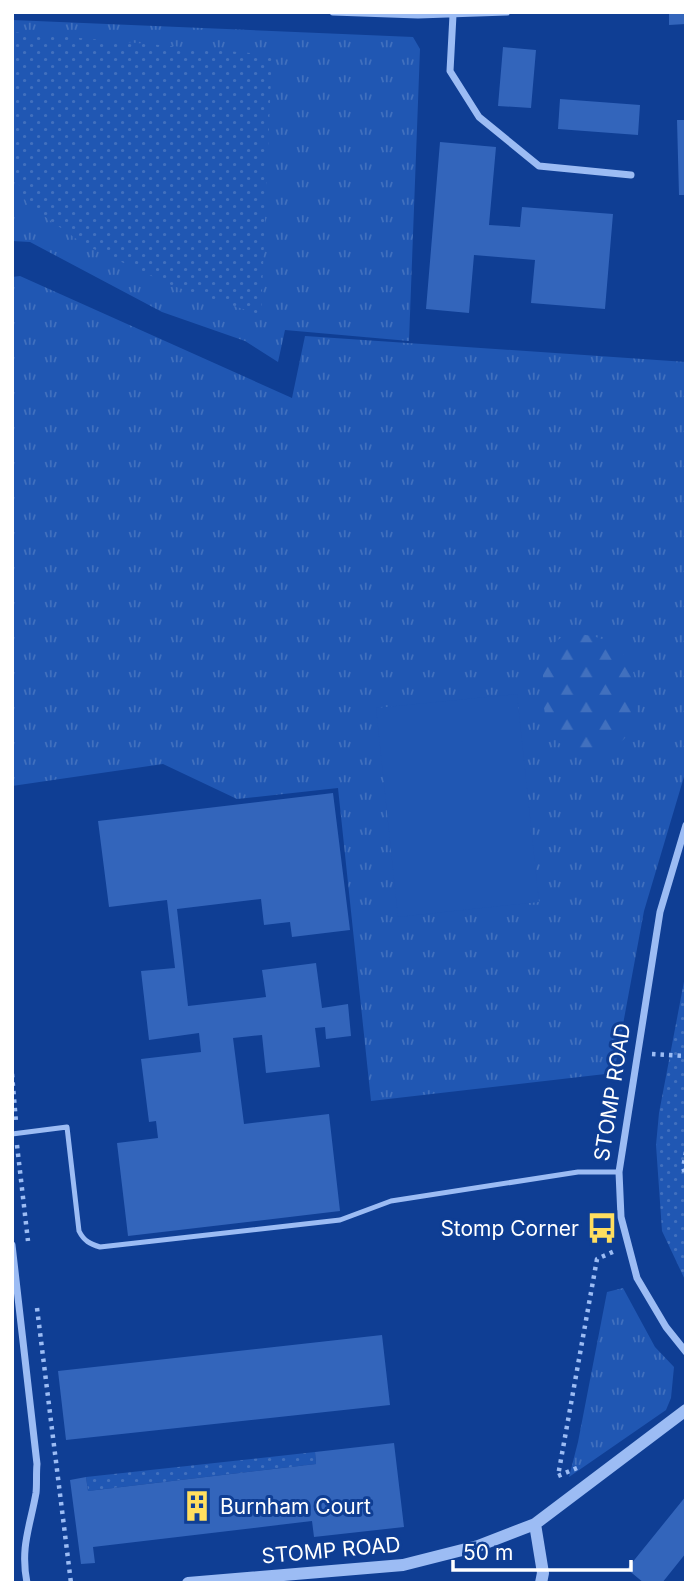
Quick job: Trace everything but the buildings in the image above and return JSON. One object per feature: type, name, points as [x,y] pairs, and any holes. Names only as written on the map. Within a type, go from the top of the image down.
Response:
[{"type":"street","points":[[333,12],[453,15],[507,12]]},
{"type":"street","points":[[453,15],[450,71],[479,117],[540,166],[631,175]]},
{"type":"street","name":"STOMP ROAD","points":[[686,825],[660,912],[619,1172],[621,1217],[637,1278],[666,1327],[686,1352]]},
{"type":"street","points":[[12,1245],[37,1464],[36,1492],[24,1540],[23,1563],[27,1583]]},
{"type":"street","name":"STOMP ROAD","points":[[188,1583],[403,1565],[466,1550],[534,1524],[686,1410]]},
{"type":"street","points":[[534,1524],[543,1573],[541,1583]]},
{"type":"lane","points":[[14,1133],[67,1127],[79,1231],[83,1239],[100,1247],[340,1220],[391,1201],[579,1172],[619,1172]]},
{"type":"path","points":[[637,1053],[686,1056]]},
{"type":"path","points":[[12,1074],[14,1133],[29,1250]]},
{"type":"path","points":[[686,1152],[683,1168],[686,1175]]},
{"type":"path","points":[[590,1483],[577,1468],[558,1476],[597,1259],[627,1245]]},
{"type":"path","points":[[36,1304],[71,1583]]},
{"type":"green space","points":[[12,20],[413,37],[420,49],[409,341],[285,330],[278,362],[245,341],[162,312],[30,242],[12,241]]},
{"type":"green space","points":[[12,32],[272,55],[261,315],[173,286],[85,245],[27,204],[12,168]]},
{"type":"green space","points":[[20,276],[292,398],[305,336],[686,362],[686,770],[644,911],[614,1073],[371,1101],[338,788],[237,799],[163,764],[12,786],[12,277]]},
{"type":"green space","points":[[569,634],[603,639],[615,646],[631,666],[637,695],[634,724],[622,741],[604,750],[583,751],[564,746],[554,738],[546,720],[543,681],[546,658],[553,644]]},
{"type":"green space","points":[[517,694],[539,902],[398,917],[376,708]]},
{"type":"green space","points":[[686,971],[686,1282],[662,1231],[656,1145],[659,1113]]},
{"type":"green space","points":[[623,1288],[655,1347],[674,1367],[671,1398],[666,1410],[569,1477],[607,1292]]},
{"type":"green space","points":[[315,1452],[316,1464],[88,1491],[86,1477]]},
{"type":"place","name":"Stomp Corner","points":[[602,1228]]},
{"type":"place","name":"Burnham Court","points":[[197,1506]]}]
